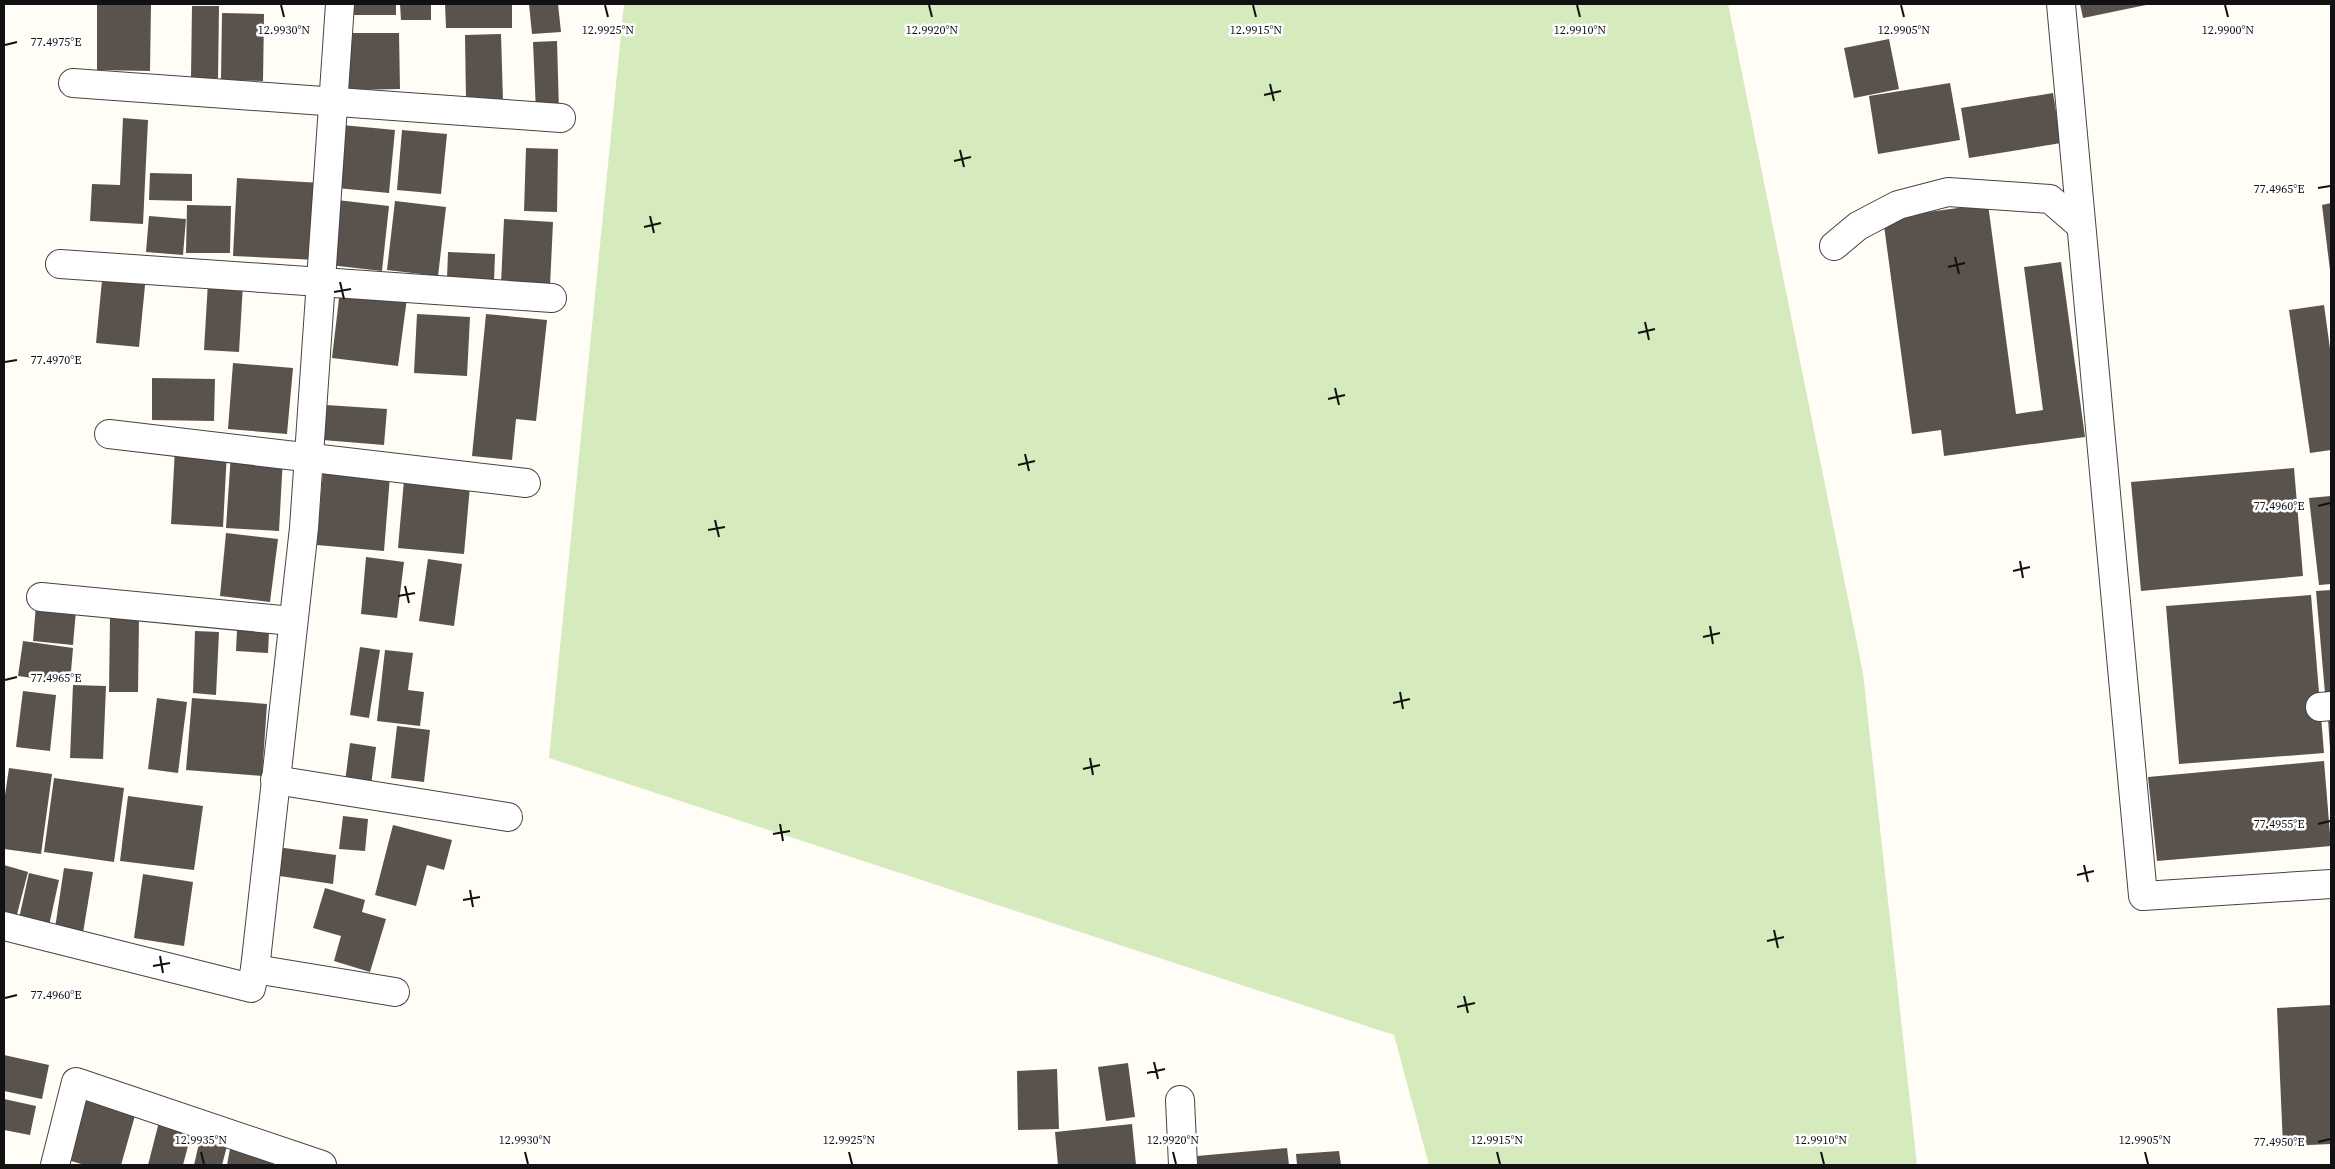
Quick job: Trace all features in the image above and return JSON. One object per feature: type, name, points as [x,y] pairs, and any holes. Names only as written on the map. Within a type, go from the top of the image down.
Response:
[{"type":"street","points":[[4,926],[251,988],[255,969],[292,621],[304,528],[340,4]]},
{"type":"street","points":[[2061,4],[2143,896],[2331,884]]},
{"type":"street","points":[[73,83],[561,118]]},
{"type":"street","points":[[1834,246],[1858,226],[1898,204],[1948,192],[2050,199],[2080,226]]},
{"type":"street","points":[[60,264],[552,298]]},
{"type":"street","points":[[109,434],[526,483]]},
{"type":"street","points":[[41,597],[292,621]]},
{"type":"street","points":[[275,780],[508,817]]},
{"type":"street","points":[[255,969],[395,992]]},
{"type":"street","points":[[55,1165],[76,1082],[322,1165]]},
{"type":"street","points":[[1180,1100],[1183,1165]]},
{"type":"green space","points":[[624,4],[1728,4],[1863,673],[1917,1165],[1429,1165],[1394,1035],[549,758]]},
{"type":"building","points":[[97,4],[151,4],[150,71],[97,70]]},
{"type":"building","points":[[349,4],[396,4],[396,15],[350,15]]},
{"type":"building","points":[[400,4],[431,4],[431,20],[401,20]]},
{"type":"building","points":[[445,4],[512,4],[512,28],[446,28]]},
{"type":"building","points":[[529,4],[558,4],[561,32],[532,34]]},
{"type":"building","points":[[2080,4],[2145,4],[2146,5],[2083,18]]},
{"type":"building","points":[[192,6],[219,6],[218,78],[191,78]]},
{"type":"building","points":[[222,13],[264,14],[263,81],[221,80]]},
{"type":"building","points":[[348,33],[399,33],[400,89],[349,90]]},
{"type":"building","points":[[501,34],[503,101],[466,101],[465,35]]},
{"type":"building","points":[[1889,39],[1899,89],[1854,98],[1844,48]]},
{"type":"building","points":[[557,41],[559,112],[536,112],[533,42]]},
{"type":"building","points":[[1950,83],[1960,140],[1878,154],[1869,96]]},
{"type":"building","points":[[2053,93],[2061,143],[1969,158],[1961,108]]},
{"type":"building","points":[[123,118],[148,120],[143,224],[90,221],[92,184],[120,185]]},
{"type":"building","points":[[342,125],[395,130],[389,193],[337,188]]},
{"type":"building","points":[[402,130],[447,134],[441,194],[397,190]]},
{"type":"building","points":[[526,148],[558,149],[557,212],[524,211]]},
{"type":"building","points":[[150,173],[192,174],[192,201],[149,200]]},
{"type":"building","points":[[237,178],[321,183],[318,260],[233,256]]},
{"type":"building","points":[[337,200],[389,206],[382,271],[330,265]]},
{"type":"building","points":[[395,201],[446,207],[438,276],[387,270]]},
{"type":"building","points":[[2331,203],[2331,269],[2330,270],[2322,205]]},
{"type":"building","points":[[1988,204],[2016,414],[2043,410],[2024,267],[2061,262],[2085,437],[1944,456],[1941,430],[1912,434],[1883,218]]},
{"type":"building","points":[[187,205],[231,206],[230,253],[186,253]]},
{"type":"building","points":[[149,216],[186,219],[183,255],[146,252]]},
{"type":"building","points":[[504,219],[553,222],[550,286],[501,284]]},
{"type":"building","points":[[448,252],[495,254],[494,281],[447,279]]},
{"type":"building","points":[[103,270],[146,275],[139,347],[96,343]]},
{"type":"building","points":[[208,282],[243,284],[239,352],[204,350]]},
{"type":"building","points":[[340,290],[407,298],[398,366],[332,358]]},
{"type":"building","points":[[2324,305],[2331,356],[2331,450],[2310,453],[2289,310]]},
{"type":"building","points":[[417,314],[470,317],[467,376],[414,373]]},
{"type":"building","points":[[486,314],[547,320],[536,421],[516,419],[512,460],[472,456]]},
{"type":"building","points":[[233,363],[293,368],[287,434],[228,429]]},
{"type":"building","points":[[152,378],[215,379],[214,421],[152,420]]},
{"type":"building","points":[[326,405],[387,409],[384,445],[323,440]]},
{"type":"building","points":[[175,448],[227,451],[223,527],[171,524]]},
{"type":"building","points":[[231,453],[283,457],[279,531],[226,528]]},
{"type":"building","points":[[2294,468],[2303,576],[2141,591],[2131,482]]},
{"type":"building","points":[[323,470],[390,476],[384,551],[317,545]]},
{"type":"building","points":[[404,480],[470,486],[464,554],[398,548]]},
{"type":"building","points":[[2331,496],[2331,584],[2319,585],[2309,498]]},
{"type":"building","points":[[226,533],[278,539],[270,602],[220,596]]},
{"type":"building","points":[[366,557],[404,562],[397,618],[361,614]]},
{"type":"building","points":[[428,559],[462,564],[454,626],[419,621]]},
{"type":"building","points":[[2331,590],[2331,692],[2325,693],[2316,591]]},
{"type":"building","points":[[2311,595],[2324,753],[2179,764],[2166,606]]},
{"type":"building","points":[[36,605],[76,610],[73,645],[33,641]]},
{"type":"building","points":[[110,617],[139,618],[138,692],[109,692]]},
{"type":"building","points":[[237,630],[269,632],[268,653],[236,651]]},
{"type":"building","points":[[195,631],[219,632],[216,695],[193,693]]},
{"type":"building","points":[[23,641],[73,648],[70,683],[18,676]]},
{"type":"building","points":[[360,647],[380,650],[369,718],[350,715]]},
{"type":"building","points":[[385,650],[413,653],[408,690],[424,692],[420,726],[377,721]]},
{"type":"building","points":[[73,685],[106,686],[103,759],[70,758]]},
{"type":"building","points":[[23,691],[56,695],[50,751],[16,747]]},
{"type":"building","points":[[157,698],[187,702],[178,773],[148,769]]},
{"type":"building","points":[[192,698],[267,704],[262,776],[186,770]]},
{"type":"building","points":[[2331,718],[2331,748],[2330,748],[2328,719]]},
{"type":"building","points":[[397,726],[430,730],[424,782],[391,778]]},
{"type":"building","points":[[350,743],[376,747],[371,785],[345,782]]},
{"type":"building","points":[[2324,761],[2331,846],[2157,861],[2148,777]]},
{"type":"building","points":[[9,768],[52,774],[41,854],[4,849],[4,802]]},
{"type":"building","points":[[54,778],[124,788],[114,862],[44,852]]},
{"type":"building","points":[[128,796],[203,806],[194,870],[120,861]]},
{"type":"building","points":[[343,816],[368,819],[365,851],[339,849]]},
{"type":"building","points":[[393,825],[452,840],[444,870],[427,865],[416,906],[375,895]]},
{"type":"building","points":[[277,847],[336,855],[333,884],[273,875]]},
{"type":"building","points":[[4,865],[28,872],[15,922],[4,920]]},
{"type":"building","points":[[64,868],[93,872],[82,939],[54,935]]},
{"type":"building","points":[[29,873],[59,880],[48,930],[18,923]]},
{"type":"building","points":[[143,874],[193,882],[184,946],[134,938]]},
{"type":"building","points":[[325,888],[365,900],[362,912],[386,919],[370,972],[334,961],[341,936],[313,928]]},
{"type":"building","points":[[2331,1005],[2331,1144],[2283,1146],[2277,1008]]},
{"type":"building","points":[[4,1055],[49,1065],[42,1099],[4,1091]]},
{"type":"building","points":[[1128,1063],[1135,1117],[1106,1121],[1098,1067]]},
{"type":"building","points":[[1057,1069],[1059,1129],[1018,1130],[1017,1071]]},
{"type":"building","points":[[82,1096],[136,1112],[121,1165],[85,1165],[64,1159]]},
{"type":"building","points":[[4,1099],[36,1106],[30,1135],[4,1130]]},
{"type":"building","points":[[160,1118],[193,1127],[183,1165],[148,1165]]},
{"type":"building","points":[[1132,1124],[1136,1165],[1058,1165],[1055,1132]]},
{"type":"building","points":[[200,1139],[227,1146],[222,1165],[194,1165]]},
{"type":"building","points":[[1287,1148],[1289,1165],[1198,1165],[1197,1156]]},
{"type":"building","points":[[230,1149],[281,1160],[280,1165],[227,1165]]},
{"type":"building","points":[[1339,1151],[1341,1165],[1297,1165],[1296,1154]]}]
